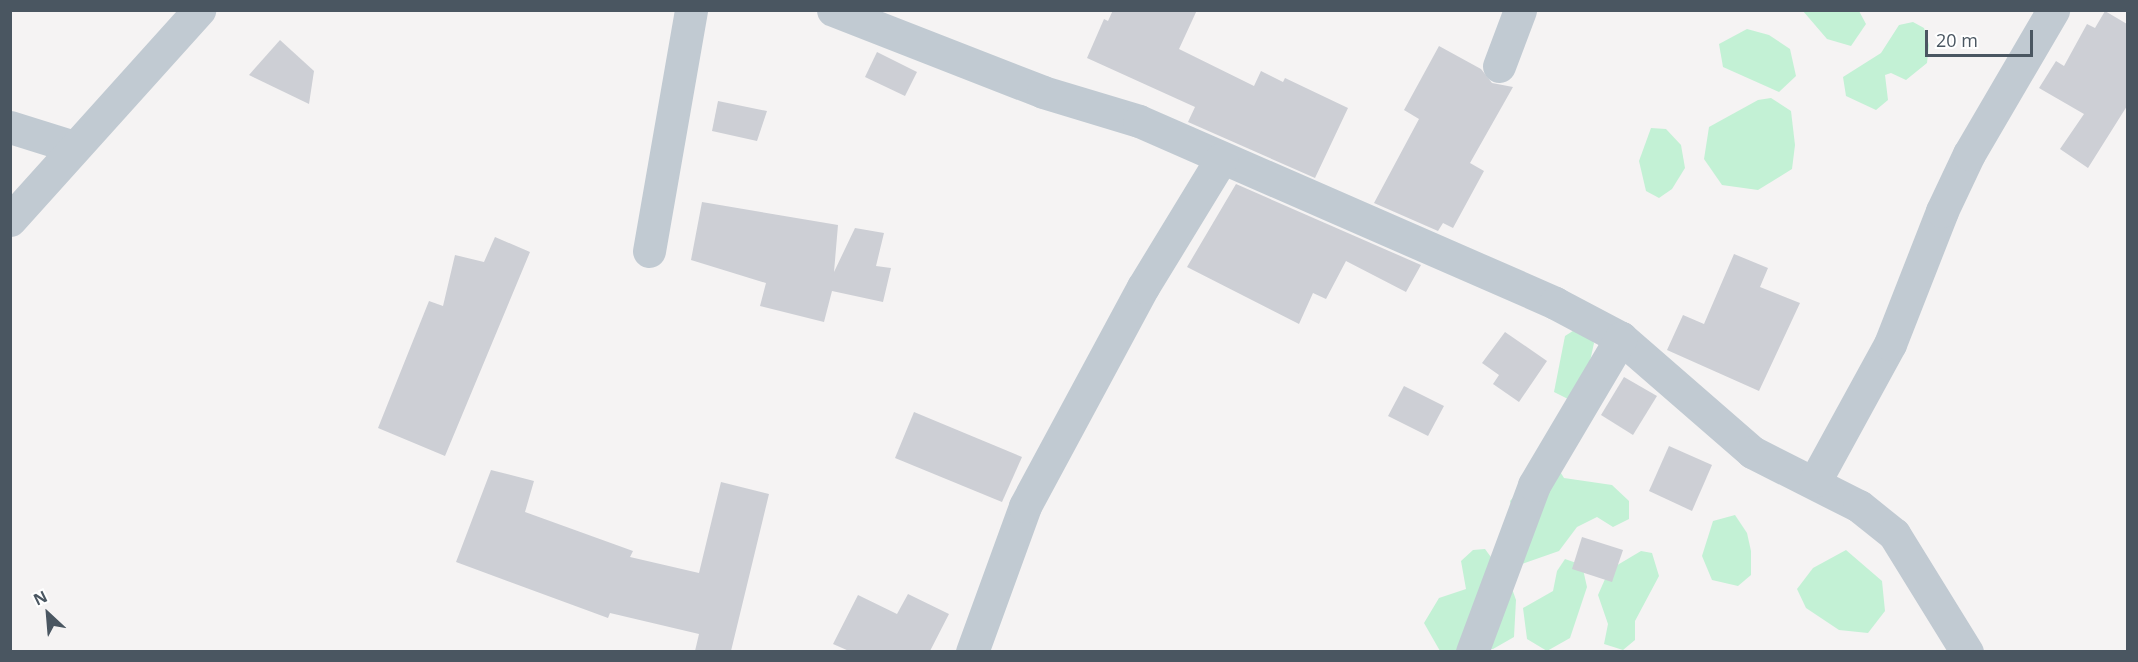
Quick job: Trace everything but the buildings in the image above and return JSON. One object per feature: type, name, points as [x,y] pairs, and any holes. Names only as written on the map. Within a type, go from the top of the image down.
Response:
[{"type":"street","points":[[10,220],[199,10]]},
{"type":"street","points":[[650,250],[691,10]]},
{"type":"street","points":[[833,10],[1043,92],[1139,121],[1221,159],[1545,298],[1621,338],[1752,452],[1815,481],[1860,506],[1894,534],[1967,651]]},
{"type":"street","points":[[1499,66],[1520,10]]},
{"type":"street","points":[[1815,481],[1890,344],[1969,154],[2054,10]]},
{"type":"street","points":[[10,127],[74,147]]},
{"type":"street","points":[[972,651],[1025,506],[1143,287],[1221,159]]},
{"type":"street","points":[[1472,651],[1534,485],[1621,338]]},
{"type":"green space","points":[[1803,11],[1859,11],[1866,24],[1851,46],[1827,39]]},
{"type":"green space","points":[[1913,22],[1924,28],[1929,45],[1927,63],[1906,80],[1891,73],[1885,75],[1888,100],[1876,110],[1846,96],[1843,77],[1881,53],[1899,25]]},
{"type":"green space","points":[[1747,29],[1769,35],[1790,49],[1796,76],[1779,92],[1723,67],[1719,44]]},
{"type":"green space","points":[[1771,98],[1791,111],[1795,145],[1792,169],[1758,190],[1722,185],[1704,159],[1709,127],[1758,100]]},
{"type":"green space","points":[[1651,128],[1666,129],[1681,145],[1685,168],[1672,189],[1659,198],[1646,191],[1639,161]]},
{"type":"green space","points":[[1576,329],[1587,332],[1594,343],[1589,366],[1568,399],[1554,392],[1565,336]]},
{"type":"green space","points":[[1537,470],[1559,470],[1564,478],[1612,485],[1629,501],[1629,519],[1613,527],[1597,517],[1577,527],[1559,551],[1522,564],[1510,501]]},
{"type":"green space","points":[[1735,515],[1747,533],[1751,551],[1751,575],[1738,586],[1712,580],[1702,556],[1713,521]]},
{"type":"green space","points":[[1485,549],[1510,583],[1516,600],[1514,637],[1493,649],[1440,651],[1424,623],[1439,598],[1466,589],[1461,561],[1473,550]]},
{"type":"green space","points":[[1846,550],[1882,581],[1885,611],[1868,633],[1839,630],[1806,608],[1797,589],[1813,568]]},
{"type":"green space","points":[[1641,551],[1652,553],[1659,576],[1635,621],[1635,640],[1623,650],[1604,644],[1608,624],[1598,595],[1609,570]]},
{"type":"green space","points":[[1565,559],[1582,565],[1587,587],[1570,638],[1547,651],[1527,639],[1523,608],[1553,591],[1557,571]]}]
